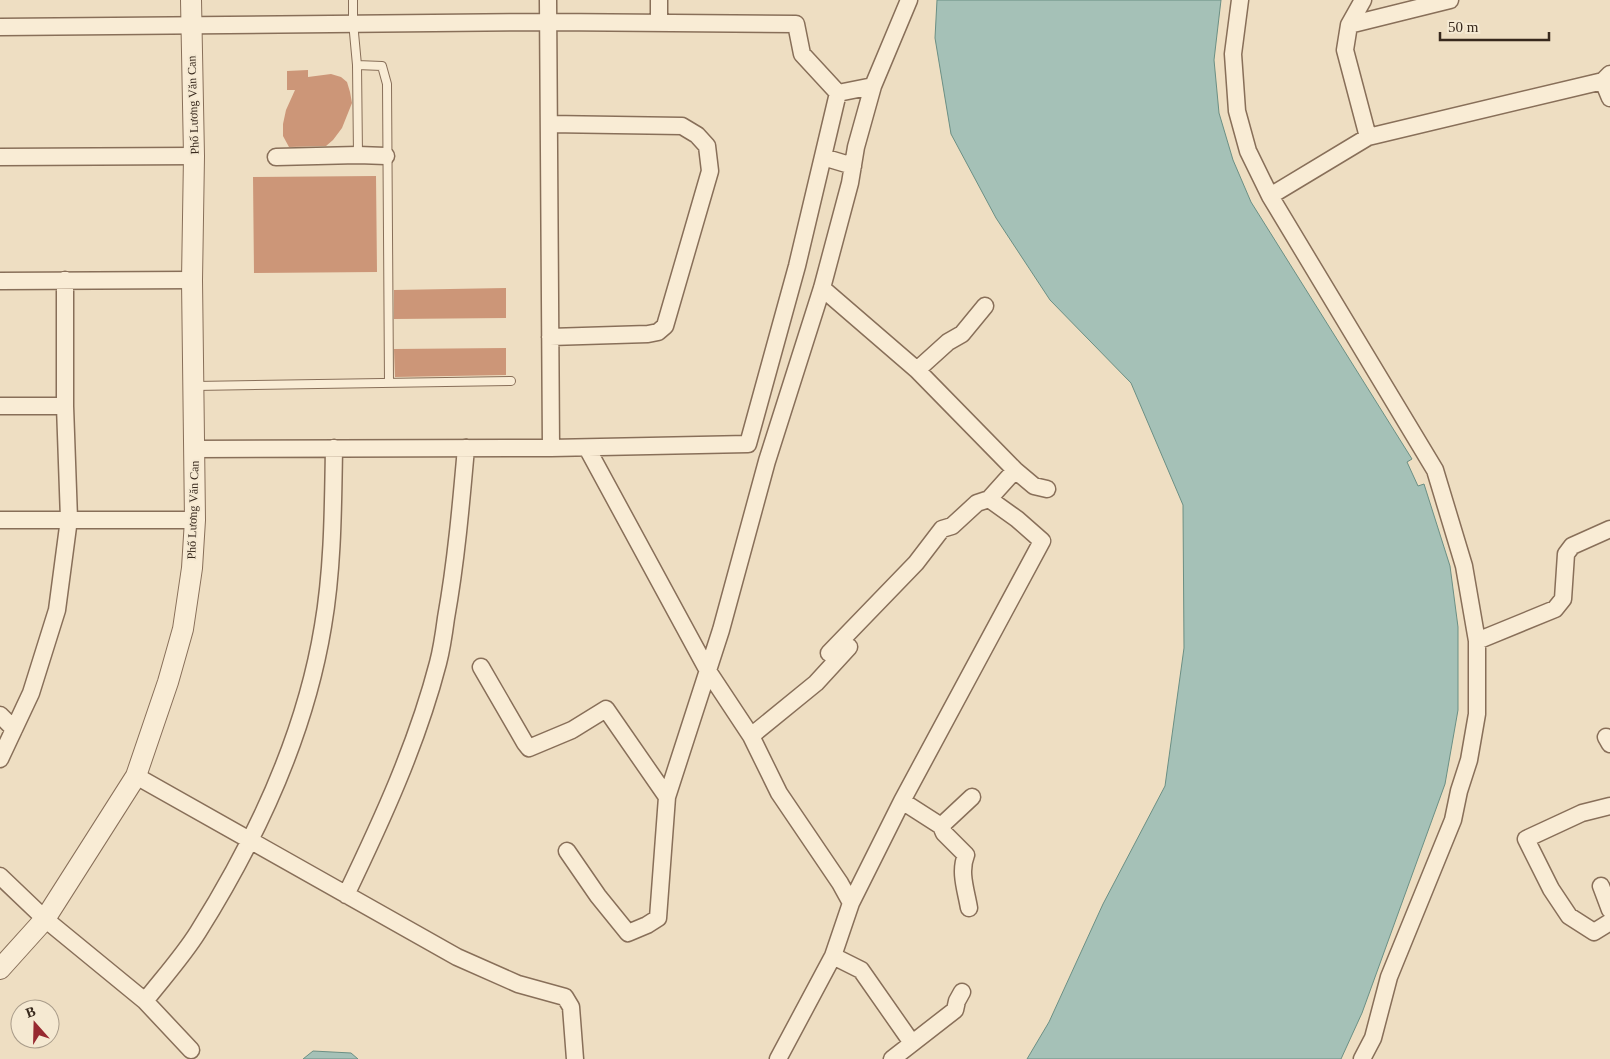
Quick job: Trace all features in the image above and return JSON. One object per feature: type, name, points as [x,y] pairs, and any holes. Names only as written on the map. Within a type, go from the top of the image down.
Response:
[{"type":"street","name":"Phố Lương Văn Can","points":[[0,969],[45,919],[136,776],[163,700],[183,630],[192,568],[195,520],[195,386],[192,280],[194,156],[191,0]]},
{"type":"street","points":[[548,0],[551,448]]},
{"type":"street","points":[[659,0],[659,21]]},
{"type":"street","points":[[567,851],[598,896],[628,933],[647,926],[658,918],[667,798],[708,671],[768,461],[822,288],[873,86],[910,0]]},
{"type":"street","points":[[1240,0],[1233,54],[1237,111],[1248,151],[1270,196],[1435,470],[1464,566],[1477,641],[1477,714],[1469,760],[1459,790],[1453,820],[1389,977],[1373,1038],[1362,1059]]},
{"type":"street","points":[[1363,0],[1348,25],[1345,50],[1368,137]]},
{"type":"street","points":[[1400,0],[1416,8]]},
{"type":"street","points":[[1348,25],[1450,0]]},
{"type":"street","points":[[0,27],[191,26],[353,22],[659,21],[796,24],[802,54],[838,93]]},
{"type":"street","points":[[1270,196],[1368,137],[1607,78],[1610,98]]},
{"type":"street","points":[[838,93],[873,86]]},
{"type":"street","points":[[748,444],[797,266],[838,93]]},
{"type":"street","points":[[549,124],[682,126],[697,135],[707,146],[710,171],[665,326],[658,332],[648,334],[550,337]]},
{"type":"street","points":[[0,157],[194,156]]},
{"type":"street","points":[[276,157],[386,156]]},
{"type":"street","points":[[823,157],[853,166]]},
{"type":"street","points":[[0,759],[31,693],[57,610],[69,519],[65,406],[65,280]]},
{"type":"street","points":[[0,281],[192,280]]},
{"type":"street","points":[[822,288],[918,370],[1014,470],[1034,486],[1047,490]]},
{"type":"street","points":[[918,370],[948,342],[962,334],[985,306]]},
{"type":"street","points":[[0,406],[65,406]]},
{"type":"street","points":[[195,449],[587,448],[748,444],[768,461]]},
{"type":"street","points":[[145,1001],[197,933],[251,841],[284,767],[312,678],[324,625],[333,528],[334,448]]},
{"type":"street","points":[[346,895],[414,745],[439,662],[460,524],[466,448]]},
{"type":"street","points":[[587,448],[708,671],[751,736],[778,793],[840,883],[851,903]]},
{"type":"street","points":[[829,653],[916,563],[942,529],[952,526],[977,503],[989,499],[1014,470]]},
{"type":"street","points":[[778,1059],[833,956],[851,903],[902,800],[1042,541],[1017,519],[989,499]]},
{"type":"street","points":[[0,520],[195,520]]},
{"type":"street","points":[[1477,641],[1555,609],[1563,599],[1566,554],[1572,546],[1610,529]]},
{"type":"street","points":[[751,736],[816,683],[875,620]]},
{"type":"street","points":[[481,667],[529,748],[572,730],[606,710],[667,798]]},
{"type":"street","points":[[0,716],[14,729]]},
{"type":"street","points":[[136,776],[457,957],[518,984],[565,997],[571,1007],[575,1059]]},
{"type":"street","points":[[941,826],[972,797]]},
{"type":"street","points":[[902,800],[941,826],[944,833],[966,855],[962,864],[969,908]]},
{"type":"street","points":[[1610,806],[1582,813],[1526,839],[1551,889],[1569,916],[1594,932],[1610,922]]},
{"type":"street","points":[[0,876],[45,919],[145,1001],[191,1050]]},
{"type":"street","points":[[1601,886],[1610,910]]},
{"type":"street","points":[[833,956],[861,970],[912,1044]]},
{"type":"street","points":[[892,1059],[955,1010],[962,992]]},
{"type":"lane","points":[[353,0],[357,65],[358,155]]},
{"type":"lane","points":[[357,65],[382,66],[387,84],[389,383]]},
{"type":"lane","points":[[195,386],[511,381]]},
{"type":"water","points":[[937,0],[1221,0],[1214,60],[1219,113],[1233,160],[1251,202],[1412,459],[1407,462],[1418,486],[1424,484],[1450,566],[1458,627],[1458,710],[1445,784],[1362,1013],[1341,1059],[1027,1059],[1049,1022],[1103,904],[1165,786],[1184,648],[1183,505],[1131,383],[1050,300],[996,218],[951,134],[935,38]]},
{"type":"water","points":[[313,1051],[351,1053],[358,1059],[303,1059]]},
{"type":"building","points":[[308,70],[308,77],[331,74],[341,77],[347,82],[352,103],[342,128],[326,146],[289,147],[283,136],[283,124],[286,110],[295,90],[287,90],[287,71]]},
{"type":"building","points":[[376,176],[377,272],[254,273],[253,177]]},
{"type":"building","points":[[506,288],[506,318],[394,319],[394,290]]},
{"type":"building","points":[[506,348],[506,375],[395,377],[394,349]]}]
